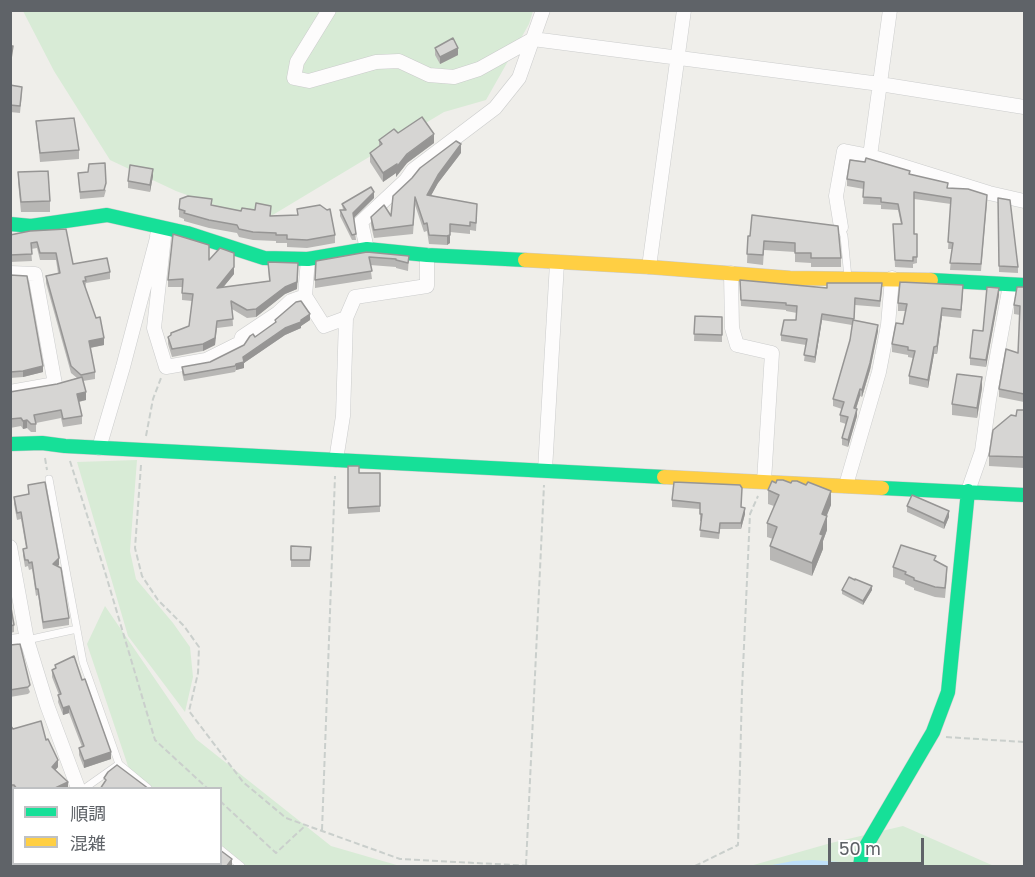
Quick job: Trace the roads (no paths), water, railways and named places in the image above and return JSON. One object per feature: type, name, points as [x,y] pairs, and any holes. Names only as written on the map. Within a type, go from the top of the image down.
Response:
[{"type":"street","points":[[329,10],[297,62],[294,78],[309,81],[376,62],[399,61],[429,75],[454,77],[479,69],[533,39],[880,84],[1024,106]]},
{"type":"street","points":[[368,249],[361,222],[406,180],[413,170],[495,108],[519,78],[543,10]]},
{"type":"street","points":[[649,267],[684,10]]},
{"type":"street","points":[[870,156],[890,10]]},
{"type":"street","points":[[841,227],[836,196],[844,151],[870,156],[989,193],[1024,201]]},
{"type":"street","points":[[10,224],[31,226],[107,215],[158,232],[187,233],[264,258],[308,259],[368,249],[427,255],[649,267],[790,278],[892,278],[1024,285]]},
{"type":"street","points":[[158,232],[164,237],[154,328],[166,367],[206,360],[240,343],[242,337],[278,313],[291,301],[305,296]]},
{"type":"street","points":[[99,448],[123,367],[158,232]]},
{"type":"street","points":[[336,460],[343,416],[346,318],[355,297],[426,286],[427,255]]},
{"type":"street","points":[[308,259],[305,296],[324,326],[346,318]]},
{"type":"street","points":[[544,470],[557,263]]},
{"type":"street","points":[[10,273],[35,274],[55,384],[10,392]]},
{"type":"street","points":[[731,273],[732,328],[737,345],[772,353],[764,481]]},
{"type":"street","points":[[846,485],[879,372],[888,325],[892,278]]},
{"type":"street","points":[[860,867],[862,853],[933,732],[948,692],[968,490],[982,451],[988,400],[1010,285]]},
{"type":"street","points":[[10,444],[968,490],[1024,495]]},
{"type":"street","points":[[10,547],[27,640],[47,705],[77,787]]},
{"type":"street","points":[[10,642],[27,640]]},
{"type":"lane","points":[[841,227],[848,279]]},
{"type":"lane","points":[[49,480],[83,662],[119,764],[146,787]]},
{"type":"lane","points":[[27,640],[77,629]]},
{"type":"lane","points":[[88,787],[119,764]]},
{"type":"lane","points":[[222,851],[241,867]]},
{"type":"water","points":[[793,861],[840,862],[841,866],[767,866]]}]
